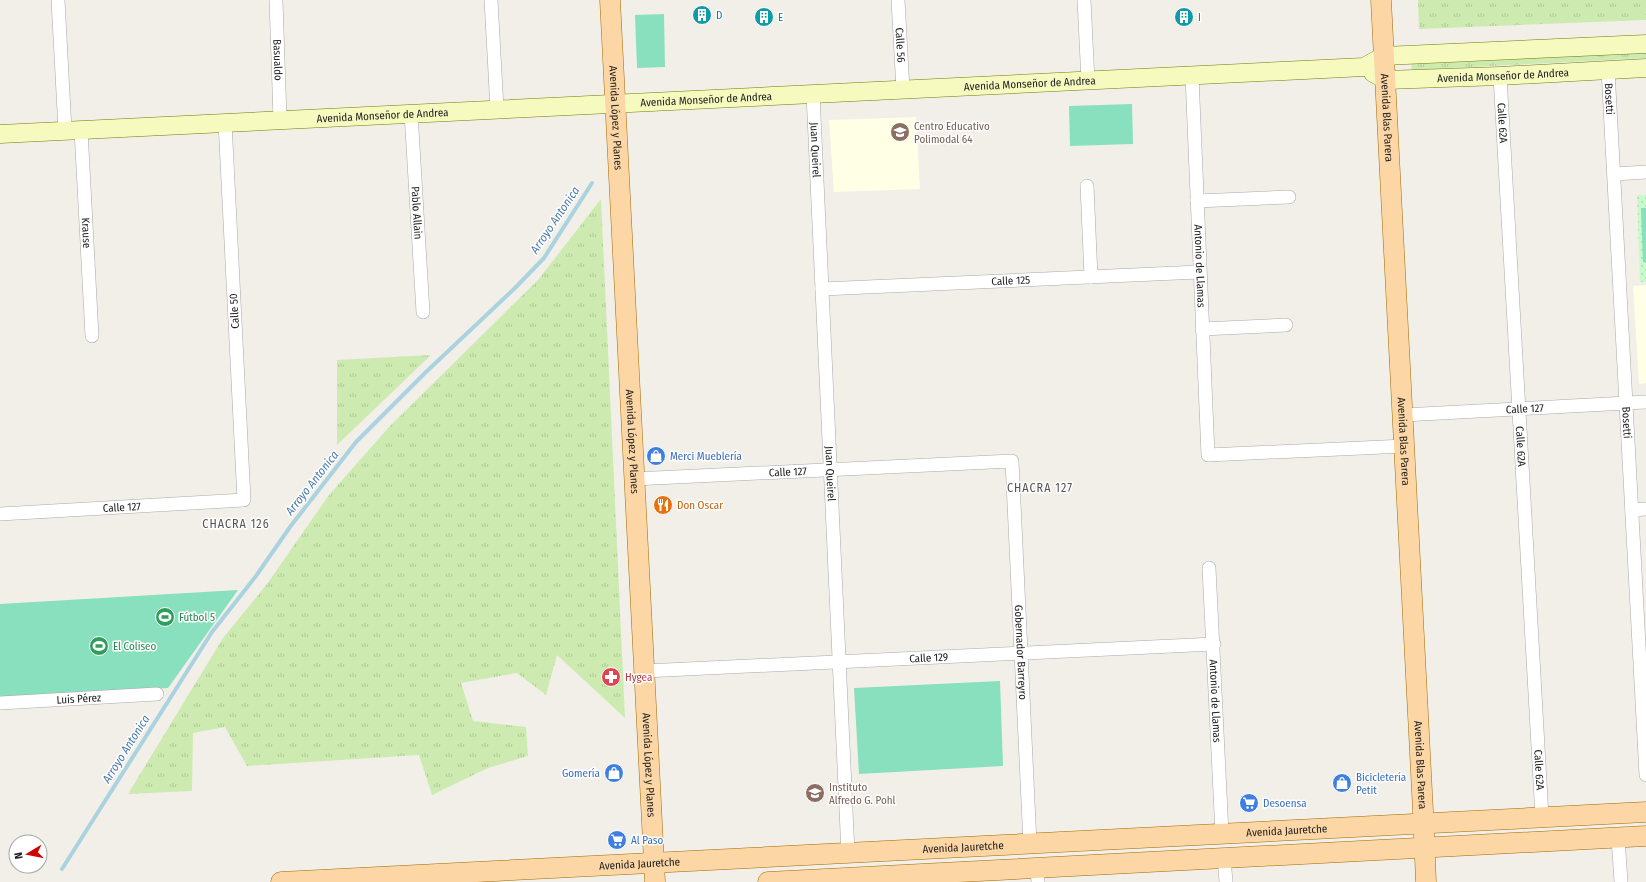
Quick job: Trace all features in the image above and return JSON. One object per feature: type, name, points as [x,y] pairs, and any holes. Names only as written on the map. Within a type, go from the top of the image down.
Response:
[{"type":"main road","name":"Avenida López y Planes","points":[[610,0],[655,872]]},
{"type":"main road","name":"Avenida Blas Parera","points":[[1382,0],[1404,415],[1426,882]]},
{"type":"main road","name":"Avenida Monseñor de Andrea","points":[[0,134],[616,102],[902,90],[1364,67],[1384,56],[1646,44]]},
{"type":"main road","points":[[1364,67],[1386,80]]},
{"type":"main road","name":"Avenida Monseñor de Andrea","points":[[1386,80],[1500,76],[1646,68]]},
{"type":"main road","name":"Avenida Jauretche","points":[[280,882],[655,872],[848,853],[1646,812]]},
{"type":"main road","points":[[768,882],[1037,875],[1224,858],[1646,836]]},
{"type":"street","name":"Krause","points":[[58,0],[73,130],[92,336]]},
{"type":"street","name":"Basualdo","points":[[276,0],[280,119]]},
{"type":"street","points":[[491,0],[497,109]]},
{"type":"street","name":"Calle 56","points":[[898,0],[902,90]]},
{"type":"street","points":[[1084,0],[1088,81]]},
{"type":"street","name":"Bosetti","points":[[1608,70],[1615,174],[1632,510],[1642,606],[1646,775]]},
{"type":"street","name":"Antonio de Llamas","points":[[1192,76],[1196,202],[1208,455],[1405,446]]},
{"type":"street","name":"Calle 62A","points":[[1500,76],[1542,818]]},
{"type":"street","name":"Juan Queirel","points":[[813,94],[848,853]]},
{"type":"street","name":"Pablo Allain","points":[[411,113],[423,312]]},
{"type":"street","name":"Calle 50","points":[[224,122],[244,500]]},
{"type":"street","points":[[1615,174],[1646,172]]},
{"type":"street","points":[[1087,186],[1091,277]]},
{"type":"street","points":[[1196,202],[1289,198]]},
{"type":"street","name":"Calle 125","points":[[822,289],[1199,272]]},
{"type":"street","points":[[1202,329],[1286,325]]},
{"type":"street","name":"Calle 127","points":[[1404,415],[1646,402]]},
{"type":"street","name":"Calle 127","points":[[634,479],[1012,462]]},
{"type":"street","name":"Gobernador Barreyro","points":[[1012,462],[1030,844]]},
{"type":"street","name":"Calle 127","points":[[0,514],[244,500]]},
{"type":"street","points":[[1632,510],[1646,509]]},
{"type":"street","name":"Antonio de Llamas","points":[[1209,568],[1214,644],[1222,834]]},
{"type":"street","name":"Calle 129","points":[[645,671],[1214,644]]},
{"type":"street","name":"Luis Pérez","points":[[0,703],[157,694]]},
{"type":"street","points":[[1618,838],[1620,882]]},
{"type":"street","points":[[1224,858],[1226,882]]},
{"type":"shaded area","points":[[916,117],[920,189],[834,192],[829,120]]},
{"type":"shaded area","points":[[1646,285],[1646,383],[1639,384],[1633,286]]},
{"type":"green space","points":[[1418,0],[1646,0],[1646,20],[1419,29]]},
{"type":"green space","points":[[664,14],[665,67],[637,68],[635,15]]},
{"type":"green space","points":[[1646,51],[1646,58],[1412,70],[1411,63]]},
{"type":"green space","points":[[1132,104],[1133,144],[1070,146],[1069,106]]},
{"type":"green space","points":[[1637,195],[1646,195],[1646,282],[1640,282]]},
{"type":"green space","points":[[601,199],[625,718],[557,655],[546,695],[517,673],[461,683],[473,721],[526,727],[528,756],[488,768],[432,795],[419,755],[247,766],[225,727],[193,733],[192,791],[128,794],[223,638],[267,584],[329,495],[389,427],[538,280]]},
{"type":"green space","points":[[1641,208],[1646,208],[1646,262],[1643,262]]},
{"type":"green space","points":[[431,355],[337,445],[337,360]]},
{"type":"green space","name":"El Coliseo","points":[[238,590],[168,688],[0,697],[0,604]]},
{"type":"green space","points":[[1000,681],[1003,766],[859,774],[854,688]]},
{"type":"waterway","name":"Arroyo Antonica","points":[[62,869],[212,632],[256,576],[290,527],[356,442],[544,258],[592,183]]},
{"type":"place","name":"D","points":[[702,15]]},
{"type":"place","name":"E","points":[[764,17]]},
{"type":"place","name":"I","points":[[1184,17]]},
{"type":"place","name":"Centro Educativo Polimodal 64","points":[[900,132]]},
{"type":"place","name":"Merci Mueblería","points":[[656,456]]},
{"type":"place","name":"Don Oscar","points":[[663,505]]},
{"type":"place","name":"Fútbol 5","points":[[165,617]]},
{"type":"place","name":"El Coliseo","points":[[99,646]]},
{"type":"place","name":"Hygea","points":[[611,677]]},
{"type":"place","name":"Gomería","points":[[614,773]]},
{"type":"place","name":"Bicicletería Petit","points":[[1342,783]]},
{"type":"place","name":"Instituto Alfredo G. Pohl","points":[[815,793]]},
{"type":"place","name":"Desoensa","points":[[1249,803]]},
{"type":"place","name":"Al Paso","points":[[617,840]]},
{"type":"district","name":"CHACRA 127","points":[[1040,488]]},
{"type":"district","name":"CHACRA 126","points":[[236,524]]}]
